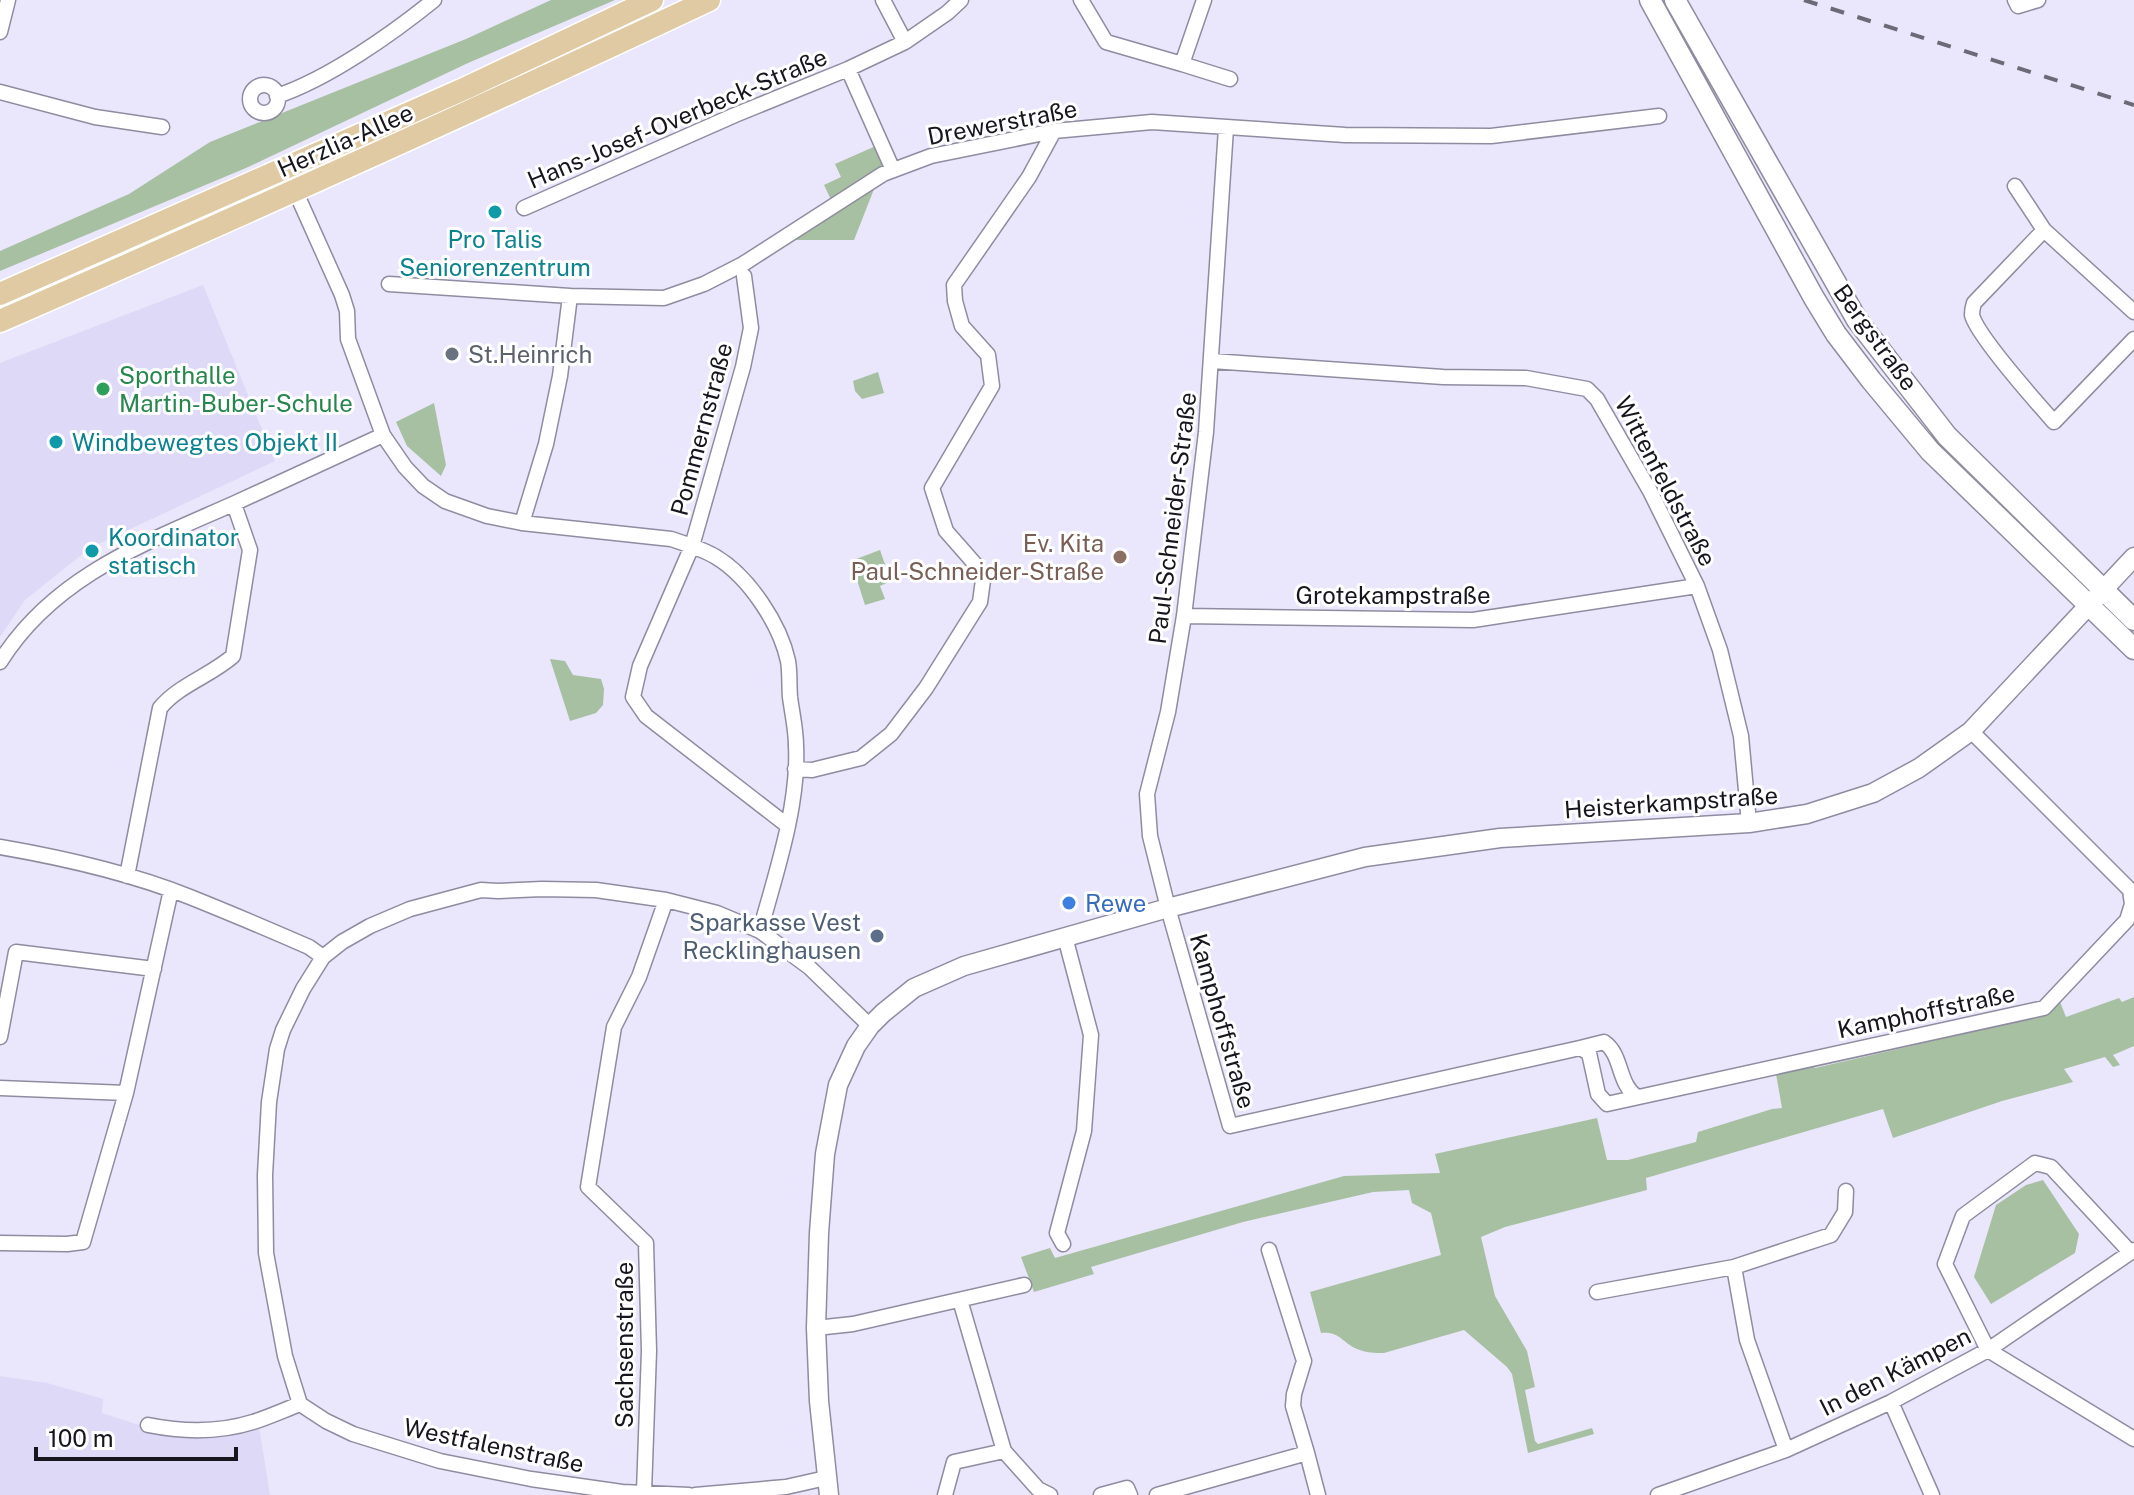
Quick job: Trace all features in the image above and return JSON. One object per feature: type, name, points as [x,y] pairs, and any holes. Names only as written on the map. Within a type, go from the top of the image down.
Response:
[{"type":"main road","name":"Herzlia-Allee","points":[[0,294],[466,88],[652,0]]},
{"type":"main road","name":"Herzlia-Allee","points":[[0,321],[513,93],[709,0]]},
{"type":"main road","name":"Bergstraße","points":[[1650,0],[1836,334],[1930,451],[2134,649]]},
{"type":"main road","name":"Bergstraße","points":[[1675,0],[1857,320],[1947,436],[2134,620]]},
{"type":"street","points":[[0,32],[8,0]]},
{"type":"street","points":[[277,96],[298,89],[345,62],[434,0]]},
{"type":"street","points":[[883,0],[905,42]]},
{"type":"street","name":"Hans-Josef-Overbeck-Straße","points":[[524,208],[905,42],[961,0]]},
{"type":"street","points":[[1081,0],[1106,42],[1230,79]]},
{"type":"street","points":[[1182,64],[1204,0]]},
{"type":"street","points":[[2015,0],[2018,6],[2038,0]]},
{"type":"street","name":"Hans-Josef-Overbeck-Straße","points":[[848,69],[893,170]]},
{"type":"street","points":[[0,92],[95,117],[162,127]]},
{"type":"street","name":"Drewerstraße","points":[[389,284],[570,296],[664,298],[704,284],[743,264],[883,174],[931,156],[1054,131],[1152,122],[1345,135],[1491,136],[1659,116]]},
{"type":"street","name":"Paul-Schneider-Straße","points":[[1168,908],[1150,836],[1147,794],[1168,712],[1184,616],[1206,432],[1226,128]]},
{"type":"street","points":[[795,769],[812,770],[861,758],[891,734],[926,688],[980,602],[983,580],[975,564],[946,531],[932,488],[992,386],[988,355],[962,326],[954,285],[1029,177],[1054,131]]},
{"type":"street","name":"Pommernstraße","points":[[285,168],[342,295],[347,311],[348,339],[383,435],[423,486],[445,501],[487,516],[522,523],[671,539],[717,558],[754,592],[781,640],[788,661],[796,746],[788,826],[760,931]]},
{"type":"street","points":[[2015,186],[2044,230],[2134,312]]},
{"type":"street","points":[[2044,230],[1974,303],[1972,314],[1981,332],[2041,408],[2054,422],[2134,339]]},
{"type":"street","name":"Pommernstraße","points":[[744,276],[751,328],[743,367],[692,546],[640,666],[633,697],[646,716],[788,826]]},
{"type":"street","points":[[522,523],[546,444],[562,370],[570,296]]},
{"type":"street","name":"Wittenfeldstraße","points":[[1212,361],[1443,377],[1526,378],[1587,389],[1597,399],[1650,491],[1697,586],[1720,650],[1741,736],[1749,823]]},
{"type":"street","points":[[0,662],[21,632],[50,602],[94,570],[383,435]]},
{"type":"street","points":[[127,876],[160,708],[169,698],[233,656],[250,550],[234,504]]},
{"type":"street","name":"Heisterkampstraße","points":[[828,1486],[819,1401],[816,1328],[825,1154],[838,1085],[856,1046],[870,1026],[914,988],[964,966],[1168,908],[1365,857],[1500,838],[1749,823],[1807,814],[1873,793],[1919,768],[1971,731],[2134,557]]},
{"type":"street","name":"Grotekampstraße","points":[[1184,616],[1473,620],[1697,586]]},
{"type":"street","name":"Kamphoffstraße","points":[[1580,1048],[1589,1053],[1598,1094],[1607,1104],[2044,1008],[2127,920],[2132,904],[2130,890],[1971,731]]},
{"type":"street","points":[[0,847],[38,853],[171,890],[309,947],[323,957]]},
{"type":"street","points":[[0,1243],[83,1242],[126,1093],[171,890]]},
{"type":"street","points":[[148,1425],[178,1431],[213,1430],[252,1423],[300,1404],[285,1356],[266,1253],[269,1102],[280,1040],[303,989],[323,957],[342,942],[391,915],[481,890],[596,890],[666,900],[717,913],[760,931],[809,967],[870,1026]]},
{"type":"street","name":"Sachsenstraße","points":[[644,1492],[649,1351],[646,1243],[588,1187],[614,1027],[639,977],[666,900]]},
{"type":"street","name":"Kamphoffstraße","points":[[1168,908],[1230,1126],[1604,1042],[1613,1048],[1625,1086],[1637,1097]]},
{"type":"street","points":[[1063,1244],[1057,1233],[1084,1131],[1091,1035],[1065,937]]},
{"type":"street","points":[[0,1037],[16,952],[154,969]]},
{"type":"street","points":[[0,1088],[126,1093]]},
{"type":"street","points":[[2132,1251],[2051,1167],[2035,1163],[1963,1216],[1945,1264],[1988,1350],[2134,1439]]},
{"type":"street","points":[[1597,1292],[1734,1267],[1831,1235],[1845,1212],[1846,1191]]},
{"type":"street","points":[[1269,1250],[1304,1361],[1293,1406],[1318,1495]]},
{"type":"street","name":"In den Kämpen","points":[[1658,1495],[1786,1450],[1891,1402],[1988,1350],[2132,1251]]},
{"type":"street","points":[[1734,1267],[1747,1340],[1786,1450]]},
{"type":"street","points":[[816,1328],[853,1324],[1024,1285]]},
{"type":"street","points":[[960,1300],[1004,1451],[1038,1489],[1050,1495]]},
{"type":"street","points":[[1891,1402],[1932,1495]]},
{"type":"street","name":"Westfalenstraße","points":[[300,1404],[353,1434],[440,1461],[531,1479],[622,1492],[689,1495]]},
{"type":"street","points":[[945,1495],[954,1462],[1004,1451]]},
{"type":"street","points":[[1157,1495],[1307,1453]]},
{"type":"street","points":[[695,1495],[828,1486]]},
{"type":"street","points":[[1101,1495],[1127,1488],[1130,1495]]},
{"type":"shaded area","points":[[203,285],[275,461],[90,548],[25,600],[0,637],[0,363]]},
{"type":"shaded area","points":[[0,1376],[47,1383],[103,1399],[102,1413],[154,1430],[223,1435],[259,1427],[270,1495],[0,1495]]},
{"type":"green space","points":[[551,0],[615,0],[468,63],[246,168],[0,271],[0,251],[129,194],[210,142],[466,39]]},
{"type":"green space","points":[[878,145],[890,172],[878,179],[854,240],[780,240],[834,206],[824,185],[841,177],[835,164]]},
{"type":"green space","points":[[878,372],[884,393],[862,399],[855,391],[853,381]]},
{"type":"green space","points":[[434,403],[446,465],[441,476],[407,446],[396,422]]},
{"type":"green space","points":[[880,550],[891,581],[880,586],[885,599],[865,605],[851,561]]},
{"type":"green space","points":[[550,659],[565,661],[573,675],[601,679],[603,705],[596,713],[570,721]]},
{"type":"green space","points":[[2134,997],[2134,1046],[2113,1055],[2120,1065],[2113,1067],[2105,1057],[2064,1069],[2073,1082],[2002,1101],[1893,1138],[1883,1109],[1646,1178],[1647,1190],[1505,1227],[1481,1237],[1495,1296],[1527,1351],[1535,1387],[1525,1390],[1535,1441],[1538,1444],[1592,1428],[1594,1434],[1528,1453],[1512,1374],[1464,1330],[1384,1353],[1360,1350],[1337,1335],[1321,1333],[1310,1292],[1441,1255],[1431,1213],[1412,1203],[1409,1190],[1373,1192],[1243,1222],[1091,1267],[1094,1274],[1034,1292],[1021,1257],[1050,1248],[1055,1258],[1344,1176],[1440,1173],[1435,1154],[1597,1118],[1607,1160],[1628,1160],[1696,1142],[1698,1132],[1782,1108],[1776,1074],[1815,1068],[2037,1017],[2060,1002],[2066,1017],[2119,998],[2122,1002]]},
{"type":"green space","points":[[2043,1180],[2079,1234],[2075,1253],[1991,1304],[1974,1277],[1996,1205],[2026,1185]]},
{"type":"railway","points":[[1804,0],[2134,105]]},
{"type":"place","name":"Pro Talis Seniorenzentrum","points":[[495,212]]},
{"type":"place","name":"St.Heinrich","points":[[452,354]]},
{"type":"place","name":"Sporthalle Martin-Buber-Schule","points":[[103,389]]},
{"type":"place","name":"Windbewegtes Objekt II","points":[[56,442]]},
{"type":"place","name":"Koordinator statisch","points":[[92,551]]},
{"type":"place","name":"Ev. Kita Paul-Schneider-Straße","points":[[1120,557]]},
{"type":"place","name":"Rewe","points":[[1069,903]]},
{"type":"place","name":"Sparkasse Vest Recklinghausen","points":[[877,936]]}]
